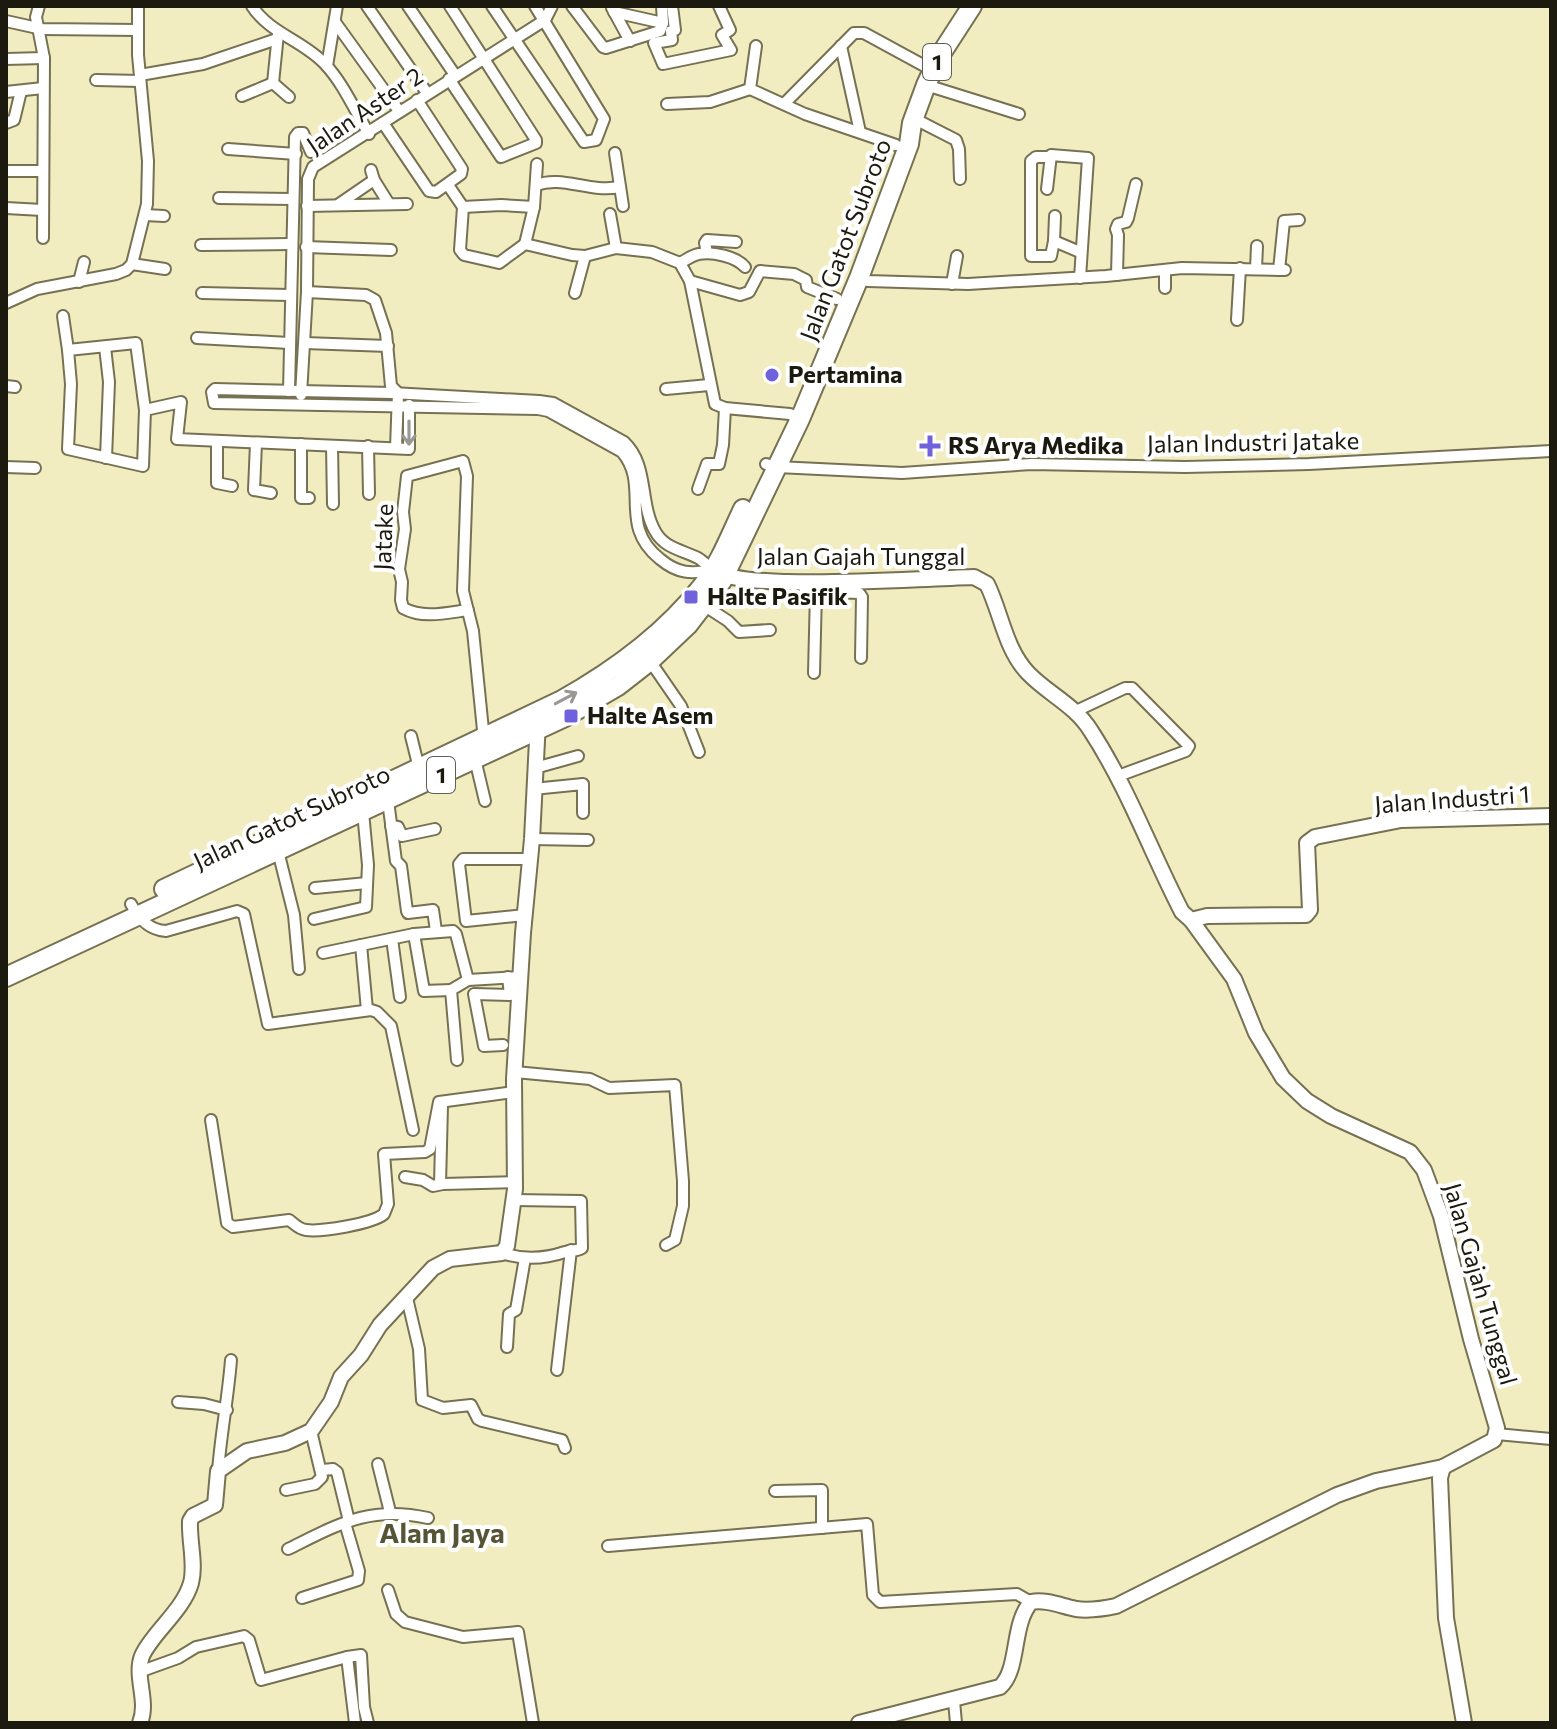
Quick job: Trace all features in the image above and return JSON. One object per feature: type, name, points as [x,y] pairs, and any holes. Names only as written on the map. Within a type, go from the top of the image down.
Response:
[{"type":"highway","name":"Jalan Gatot Subroto","points":[[538,721],[638,652],[719,572],[859,278],[909,144],[912,121],[929,77],[972,6]]},
{"type":"highway","name":"Jalan Gatot Subroto","points":[[795,416],[896,145],[912,121]]},
{"type":"highway","name":"Jalan Gatot Subroto","points":[[126,913],[278,851],[388,801],[538,721],[618,686],[650,661],[705,606],[755,485],[771,465]]},
{"type":"highway","name":"Jalan Gatot Subroto","points":[[6,965],[78,936],[419,768],[482,750]]},
{"type":"highway","name":"Jalan Gatot Subroto","points":[[6,977],[78,936]]},
{"type":"street","points":[[39,6],[36,17],[44,29],[43,238]]},
{"type":"street","points":[[6,303],[37,289],[116,274],[132,264],[145,215],[148,161],[140,78],[138,6]]},
{"type":"street","points":[[252,6],[278,35],[304,45],[327,66],[369,134]]},
{"type":"street","points":[[327,66],[337,6]]},
{"type":"street","points":[[367,6],[427,93]]},
{"type":"street","points":[[408,6],[499,156],[520,151],[537,141],[450,6]]},
{"type":"street","points":[[492,6],[584,142],[596,140],[604,119],[535,6]]},
{"type":"street","points":[[545,20],[552,6]]},
{"type":"street","points":[[572,6],[603,47],[660,31],[662,6]]},
{"type":"street","points":[[672,6],[675,30],[671,31],[672,40],[654,43],[663,64],[731,50],[722,35],[730,30],[719,6]]},
{"type":"street","points":[[612,9],[630,41]]},
{"type":"street","points":[[612,9],[663,23]]},
{"type":"street","name":"Jalan Aster 2","points":[[301,405],[307,292],[308,179],[313,167],[545,20]]},
{"type":"street","points":[[6,21],[44,29],[138,30]]},
{"type":"street","points":[[335,22],[399,111]]},
{"type":"street","points":[[784,104],[852,35],[864,33],[929,77],[1019,114]]},
{"type":"street","points":[[96,80],[122,81],[203,64],[278,35]]},
{"type":"street","points":[[273,83],[278,35]]},
{"type":"street","points":[[750,89],[756,46]]},
{"type":"street","points":[[841,46],[860,132]]},
{"type":"street","points":[[6,59],[44,58]]},
{"type":"street","points":[[242,96],[273,83]]},
{"type":"street","points":[[273,83],[289,97]]},
{"type":"street","points":[[6,92],[43,88]]},
{"type":"street","points":[[667,104],[710,102],[750,89],[805,114],[896,145]]},
{"type":"street","points":[[6,123],[14,120],[21,91]]},
{"type":"street","points":[[383,123],[429,191],[436,192],[448,185],[461,174],[462,169],[417,100]]},
{"type":"street","points":[[912,121],[956,140],[960,179]]},
{"type":"street","points":[[289,391],[296,134],[301,132],[311,152]]},
{"type":"street","points":[[228,149],[296,154]]},
{"type":"street","points":[[615,153],[623,206]]},
{"type":"street","points":[[1047,189],[1054,153],[1088,160],[1080,278]]},
{"type":"street","points":[[1051,157],[1036,157],[1031,161],[1031,256],[1051,256],[1055,216]]},
{"type":"street","points":[[448,185],[463,207],[460,250],[464,255],[499,263],[525,244],[534,207],[537,164]]},
{"type":"street","points":[[6,171],[42,171]]},
{"type":"street","points":[[338,205],[372,175],[389,204]]},
{"type":"street","points":[[536,185],[558,181],[596,190],[620,187]]},
{"type":"street","points":[[1117,275],[1116,229],[1128,218],[1136,184]]},
{"type":"street","points":[[219,198],[293,199]]},
{"type":"street","points":[[307,206],[407,204]]},
{"type":"street","points":[[463,207],[534,207]]},
{"type":"street","points":[[6,208],[42,210]]},
{"type":"street","points":[[610,214],[616,248]]},
{"type":"street","points":[[145,215],[164,216]]},
{"type":"street","points":[[859,278],[879,282],[952,284],[1080,278],[1165,270],[1282,270],[1284,221],[1299,220]]},
{"type":"street","points":[[707,253],[707,240],[736,242]]},
{"type":"street","points":[[1054,241],[1080,252]]},
{"type":"street","points":[[201,245],[291,244]]},
{"type":"street","points":[[525,244],[585,256],[616,248],[652,252],[680,263],[690,281],[715,404],[725,408],[795,416]]},
{"type":"street","points":[[1256,269],[1257,246]]},
{"type":"street","points":[[306,247],[391,250]]},
{"type":"street","points":[[680,263],[707,253],[740,261],[745,267]]},
{"type":"street","points":[[575,293],[585,256]]},
{"type":"street","points":[[952,284],[957,256]]},
{"type":"street","points":[[79,282],[84,262]]},
{"type":"street","points":[[132,264],[165,269]]},
{"type":"street","points":[[1237,320],[1240,268]]},
{"type":"street","points":[[1165,270],[1165,288]]},
{"type":"street","points":[[690,281],[740,295],[749,292],[760,271],[794,274],[806,280],[807,287],[837,299]]},
{"type":"street","points":[[307,292],[371,296],[375,300],[388,346],[396,448]]},
{"type":"street","points":[[202,293],[290,295]]},
{"type":"street","points":[[63,316],[71,384],[68,449],[143,466],[145,410],[136,343],[68,350]]},
{"type":"street","points":[[197,338],[289,343]]},
{"type":"street","points":[[305,343],[388,346]]},
{"type":"street","points":[[105,347],[109,382],[106,458]]},
{"type":"street","points":[[666,389],[709,385]]},
{"type":"street","points":[[719,572],[690,574],[676,571],[644,545],[637,528],[632,466],[622,452],[551,407],[409,405],[391,397],[301,405],[212,402],[212,392],[215,389],[526,399],[551,407],[624,442],[633,450],[656,533],[668,546],[699,558],[719,572]]},
{"type":"street","points":[[145,410],[181,402],[177,439],[409,449],[409,405]]},
{"type":"street","points":[[698,489],[707,464],[719,464],[725,408]]},
{"type":"street","points":[[217,441],[217,483],[232,486]]},
{"type":"street","points":[[256,443],[254,490],[271,493]]},
{"type":"street","points":[[301,444],[301,498],[309,498]]},
{"type":"street","points":[[332,446],[333,504]]},
{"type":"street","points":[[368,446],[369,494]]},
{"type":"street","name":"Jalan Industri Jatake","points":[[771,465],[902,473],[1032,464],[1185,467],[1309,464],[1551,451]]},
{"type":"street","name":"Jatake","points":[[463,461],[467,476],[462,583],[468,610],[428,614],[403,608],[399,569],[405,529],[403,512],[407,476],[463,461]]},
{"type":"street","points":[[6,467],[35,468]]},
{"type":"street","points":[[676,571],[686,554]]},
{"type":"street","name":"Jalan Gajah Tunggal","points":[[719,572],[743,579],[801,582],[867,583],[974,577],[982,580],[994,598],[1009,645],[1026,671],[1076,711],[1090,729],[1135,807],[1182,912],[1234,979],[1256,1033],[1283,1078],[1307,1101],[1331,1116],[1410,1152],[1424,1170],[1441,1216],[1471,1339],[1495,1416],[1497,1434]]},
{"type":"street","points":[[801,582],[806,591],[857,592],[861,595],[861,658]]},
{"type":"street","points":[[814,673],[816,592]]},
{"type":"street","points":[[705,606],[739,632],[770,630]]},
{"type":"street","points":[[468,610],[473,631],[485,801]]},
{"type":"street","points":[[650,661],[681,706],[699,752]]},
{"type":"street","points":[[1076,711],[1125,688],[1132,688],[1189,746],[1186,751],[1118,776]]},
{"type":"street","points":[[414,934],[424,991],[510,995],[525,915],[538,721]]},
{"type":"street","points":[[411,736],[419,768]]},
{"type":"street","points":[[535,768],[578,756]]},
{"type":"street","points":[[533,789],[583,784],[583,813]]},
{"type":"street","points":[[388,801],[407,911],[433,910],[436,931]]},
{"type":"street","points":[[314,919],[364,909],[367,857],[363,812]]},
{"type":"street","name":"Jalan Industri 1","points":[[1191,920],[1207,916],[1306,915],[1310,910],[1307,843],[1315,837],[1401,820],[1551,816]]},
{"type":"street","points":[[391,826],[398,827],[402,836],[435,829]]},
{"type":"street","points":[[532,839],[588,840]]},
{"type":"street","points":[[278,851],[294,915],[299,969]]},
{"type":"street","points":[[525,915],[465,920],[459,864],[463,859],[530,859]]},
{"type":"street","points":[[315,888],[367,883]]},
{"type":"street","points":[[126,913],[150,928],[166,931],[237,911],[244,914],[268,1024],[367,1010],[377,1012],[391,1026],[413,1130]]},
{"type":"street","points":[[323,953],[414,934],[455,932],[468,980]]},
{"type":"street","points":[[392,939],[400,997]]},
{"type":"street","points":[[361,945],[367,1010]]},
{"type":"street","points":[[452,993],[468,980],[514,977]]},
{"type":"street","points":[[502,1253],[507,1246],[515,1182],[514,977]]},
{"type":"street","points":[[452,993],[457,1060]]},
{"type":"street","points":[[474,994],[484,1046],[503,1045]]},
{"type":"street","points":[[515,1072],[590,1079],[609,1088],[675,1085],[683,1206],[675,1240],[666,1245]]},
{"type":"street","points":[[211,1120],[227,1223],[233,1227],[289,1220],[299,1228],[315,1230],[359,1224],[384,1214],[388,1204],[384,1154],[425,1152],[430,1149],[437,1105],[443,1100],[514,1092]]},
{"type":"street","points":[[440,1184],[443,1100]]},
{"type":"street","points":[[405,1177],[423,1180],[429,1186],[515,1182]]},
{"type":"street","points":[[218,1471],[247,1451],[285,1443],[311,1431],[331,1402],[341,1377],[361,1355],[380,1325],[440,1263],[502,1253],[525,1258],[556,1256],[582,1248],[581,1201],[514,1200]]},
{"type":"street","points":[[557,1370],[571,1250]]},
{"type":"street","points":[[507,1347],[509,1314],[516,1310],[525,1258]]},
{"type":"street","points":[[407,1298],[421,1362],[422,1400],[443,1408],[471,1405],[482,1421],[562,1440],[565,1448]]},
{"type":"street","points":[[140,1723],[143,1707],[139,1672],[143,1654],[189,1589],[193,1569],[190,1521],[193,1516],[216,1503],[231,1360]]},
{"type":"street","points":[[178,1402],[215,1405],[227,1410]]},
{"type":"street","points":[[286,1490],[320,1481],[322,1470],[311,1431]]},
{"type":"street","points":[[608,1546],[867,1524],[873,1595],[880,1602],[1017,1594],[1031,1602],[1097,1610],[1116,1606],[1337,1495],[1376,1481],[1443,1467],[1486,1445],[1497,1434],[1551,1439]]},
{"type":"street","points":[[378,1464],[390,1512]]},
{"type":"street","points":[[1443,1467],[1440,1478],[1443,1590],[1464,1723]]},
{"type":"street","points":[[302,1598],[358,1580],[359,1571],[337,1472],[333,1469],[322,1470]]},
{"type":"street","points":[[775,1491],[822,1490],[822,1528]]},
{"type":"street","points":[[288,1549],[347,1522],[390,1512],[428,1518]]},
{"type":"street","points":[[388,1590],[396,1614],[405,1622],[463,1637],[518,1632],[533,1723]]},
{"type":"street","points":[[859,1723],[954,1701],[994,1690],[1005,1683],[1021,1620],[1031,1602]]},
{"type":"street","points":[[139,1672],[178,1658],[196,1647],[244,1636],[249,1640],[261,1680],[361,1655],[368,1723]]},
{"type":"street","points":[[347,1657],[355,1723]]},
{"type":"street","points":[[954,1701],[956,1723]]},
{"type":"shaded area","points":[[6,6],[1551,6],[1551,1723],[6,1723]]},
{"type":"place","name":"Pertamina","points":[[772,375]]},
{"type":"place","name":"RS Arya Medika","points":[[930,446]]},
{"type":"place","name":"Halte Pasifik","points":[[691,597]]},
{"type":"place","name":"Halte Asem","points":[[571,716]]},
{"type":"district","name":"Alam Jaya","points":[[442,1533]]}]
